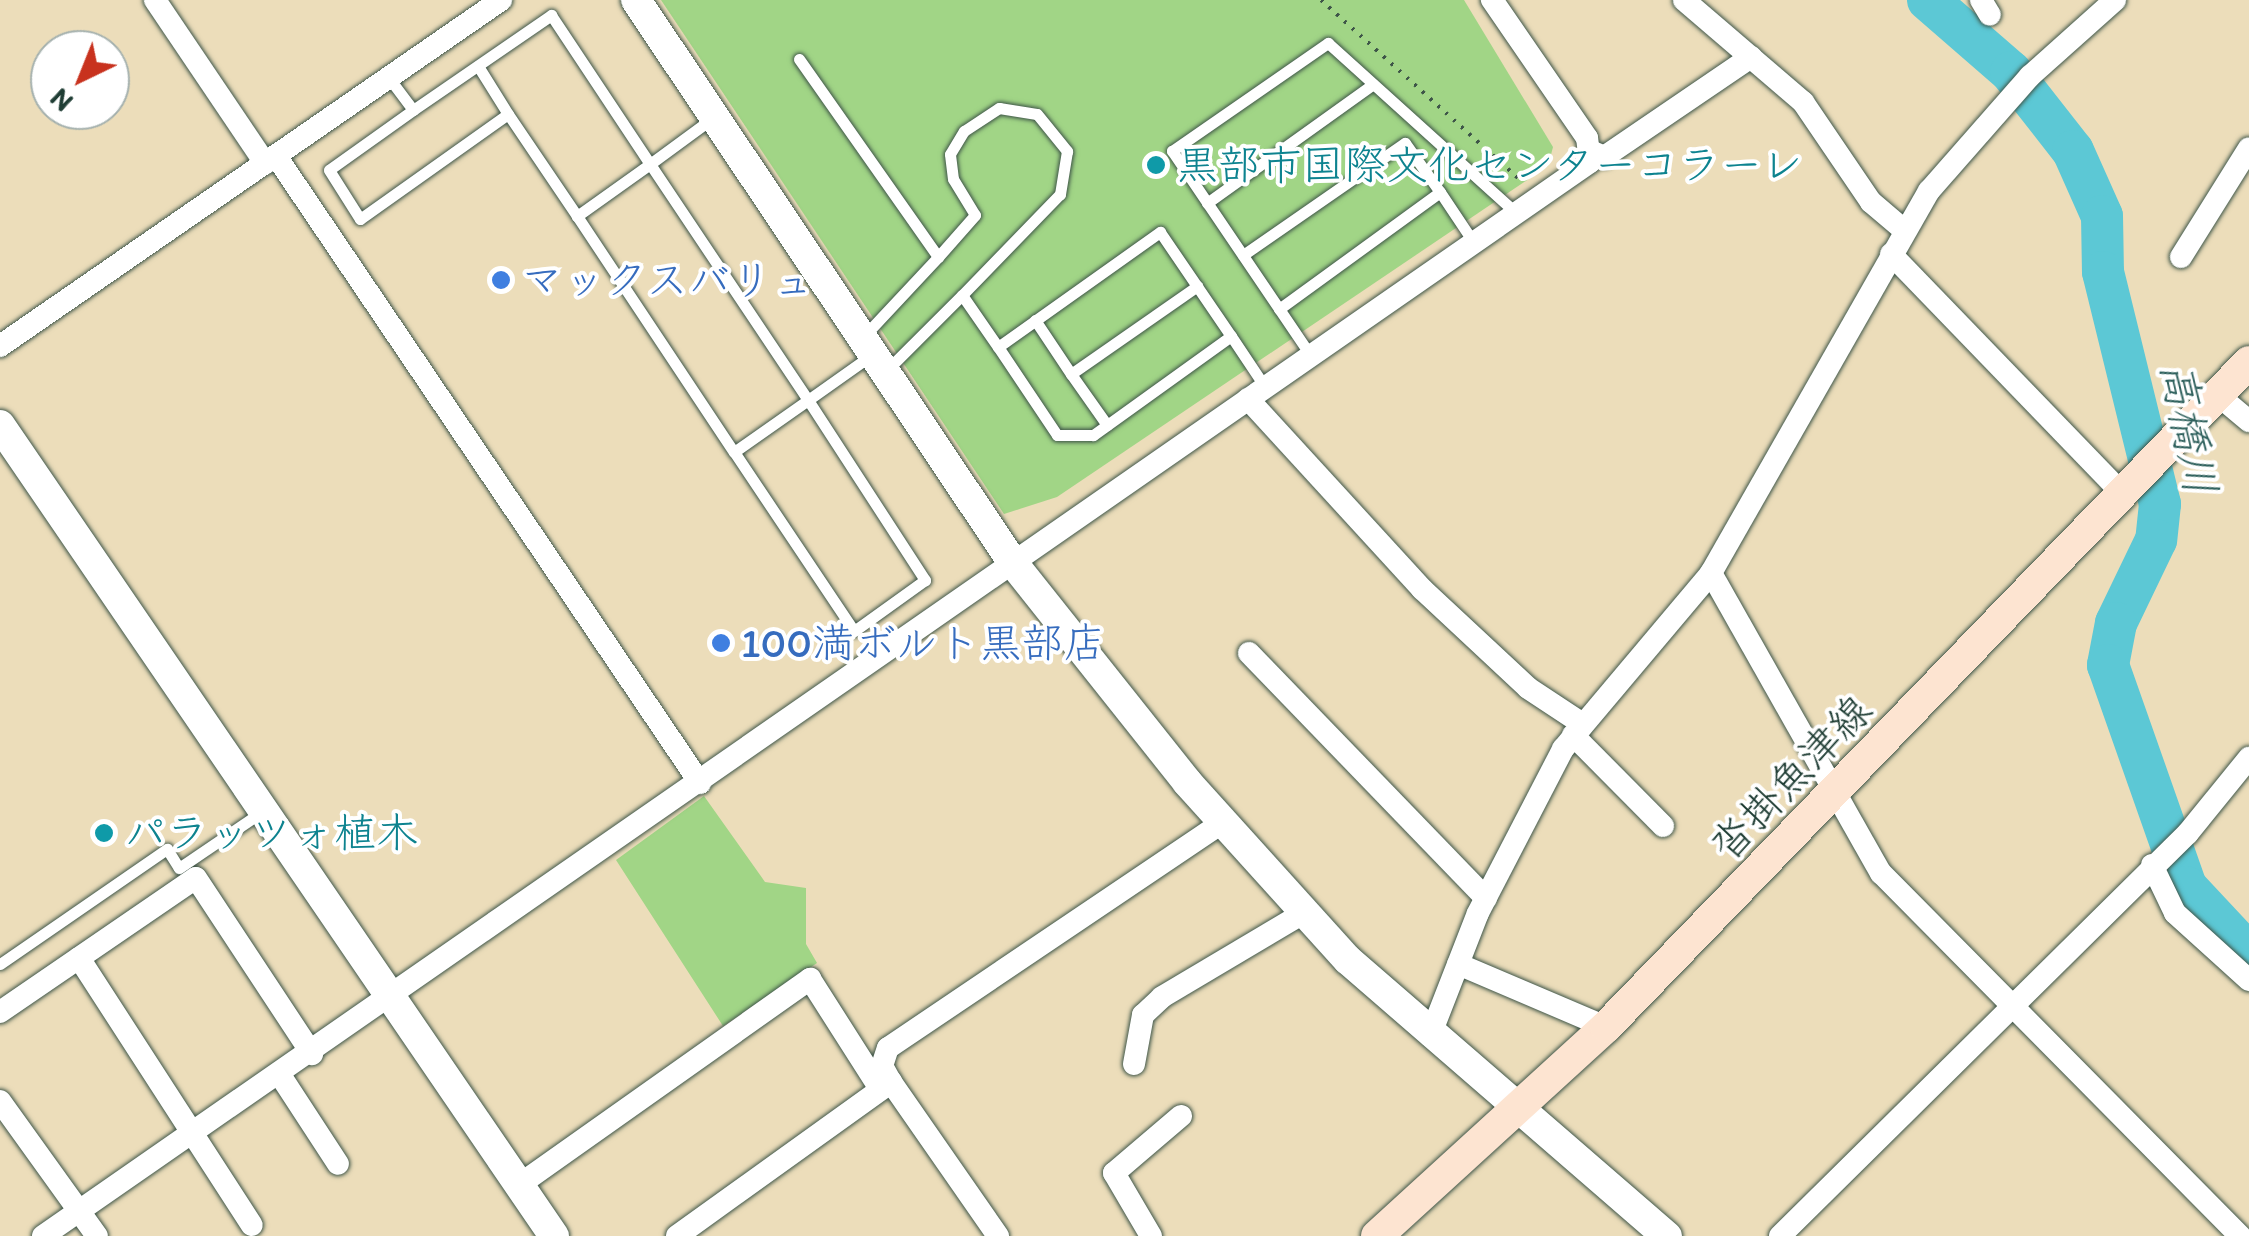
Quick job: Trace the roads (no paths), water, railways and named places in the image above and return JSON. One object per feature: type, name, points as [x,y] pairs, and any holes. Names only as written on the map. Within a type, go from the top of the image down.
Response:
[{"type":"main road","name":"沓掛魚津線","points":[[1378,1236],[1606,1027],[2249,362]]},
{"type":"street","points":[[155,0],[271,159],[700,783]]},
{"type":"street","points":[[0,346],[500,0]]},
{"type":"street","points":[[636,0],[1013,563],[1223,822],[1304,912],[1430,1036],[1666,1236]]},
{"type":"street","points":[[1492,0],[1593,152],[1604,157],[1751,57]]},
{"type":"street","points":[[1684,0],[1803,102],[1871,202],[1904,230]]},
{"type":"street","points":[[1430,1036],[1486,898],[1577,729],[1711,573],[1904,230],[1960,150],[2115,0]]},
{"type":"street","points":[[2181,256],[2249,148]]},
{"type":"street","points":[[43,1236],[391,1000],[1539,198],[1593,152]]},
{"type":"street","points":[[1891,254],[2124,495]]},
{"type":"street","points":[[1257,393],[1422,589],[1577,729],[1663,826]]},
{"type":"street","points":[[2219,396],[2249,421]]},
{"type":"street","points":[[0,425],[554,1236]]},
{"type":"street","points":[[1711,573],[1881,872],[2240,1236]]},
{"type":"street","points":[[1249,653],[1486,898]]},
{"type":"street","points":[[1780,1236],[2152,865],[2249,758]]},
{"type":"street","points":[[886,1085],[882,1066],[888,1048],[1223,822]]},
{"type":"street","points":[[2152,865],[2176,913],[2249,980]]},
{"type":"street","points":[[0,1012],[196,878],[312,1054]]},
{"type":"street","points":[[1134,1064],[1143,1015],[1162,997],[1304,912]]},
{"type":"street","points":[[78,958],[252,1225]]},
{"type":"street","points":[[1458,964],[1606,1027]]},
{"type":"street","points":[[519,1184],[810,979],[998,1236]]},
{"type":"street","points":[[280,1075],[338,1164]]},
{"type":"street","points":[[677,1236],[886,1085]]},
{"type":"street","points":[[0,1101],[98,1236]]},
{"type":"street","points":[[1152,1236],[1114,1173],[1181,1116]]},
{"type":"lane","points":[[478,66],[854,631],[925,580],[551,15],[413,110],[330,170],[360,219],[508,114]]},
{"type":"lane","points":[[1310,356],[1172,151],[1328,43],[1516,214]]},
{"type":"lane","points":[[799,59],[938,257]]},
{"type":"lane","points":[[388,78],[413,110]]},
{"type":"lane","points":[[1207,203],[1373,84]]},
{"type":"lane","points":[[734,452],[962,295],[1060,194],[1068,152],[1037,114],[1000,108],[964,131],[950,154],[953,179],[975,215],[938,257],[873,355]]},
{"type":"lane","points":[[576,216],[714,117]]},
{"type":"lane","points":[[1243,255],[1423,130]]},
{"type":"lane","points":[[1406,143],[1474,243]]},
{"type":"lane","points":[[1279,309],[1440,192]]},
{"type":"lane","points":[[998,347],[1160,232],[1232,336],[1257,393]]},
{"type":"lane","points":[[1072,374],[1197,286]]},
{"type":"lane","points":[[962,295],[1057,434],[1093,435],[1232,336]]},
{"type":"lane","points":[[1035,320],[1107,425]]},
{"type":"lane","points":[[0,964],[167,849],[179,868],[263,811]]},
{"type":"waterway","name":"高橋川","points":[[1928,0],[2011,72],[2073,151],[2102,216],[2103,272],[2160,504],[2156,540],[2116,623],[2108,665],[2186,887],[2249,954]]},
{"type":"place","name":"黒部市国際文化センターコラーレ","points":[[1156,165]]},
{"type":"place","name":"マックスバリュ","points":[[501,280]]},
{"type":"place","name":"100満ボルト黒部店","points":[[721,643]]},
{"type":"place","name":"パラッツォ植木","points":[[104,833]]}]
